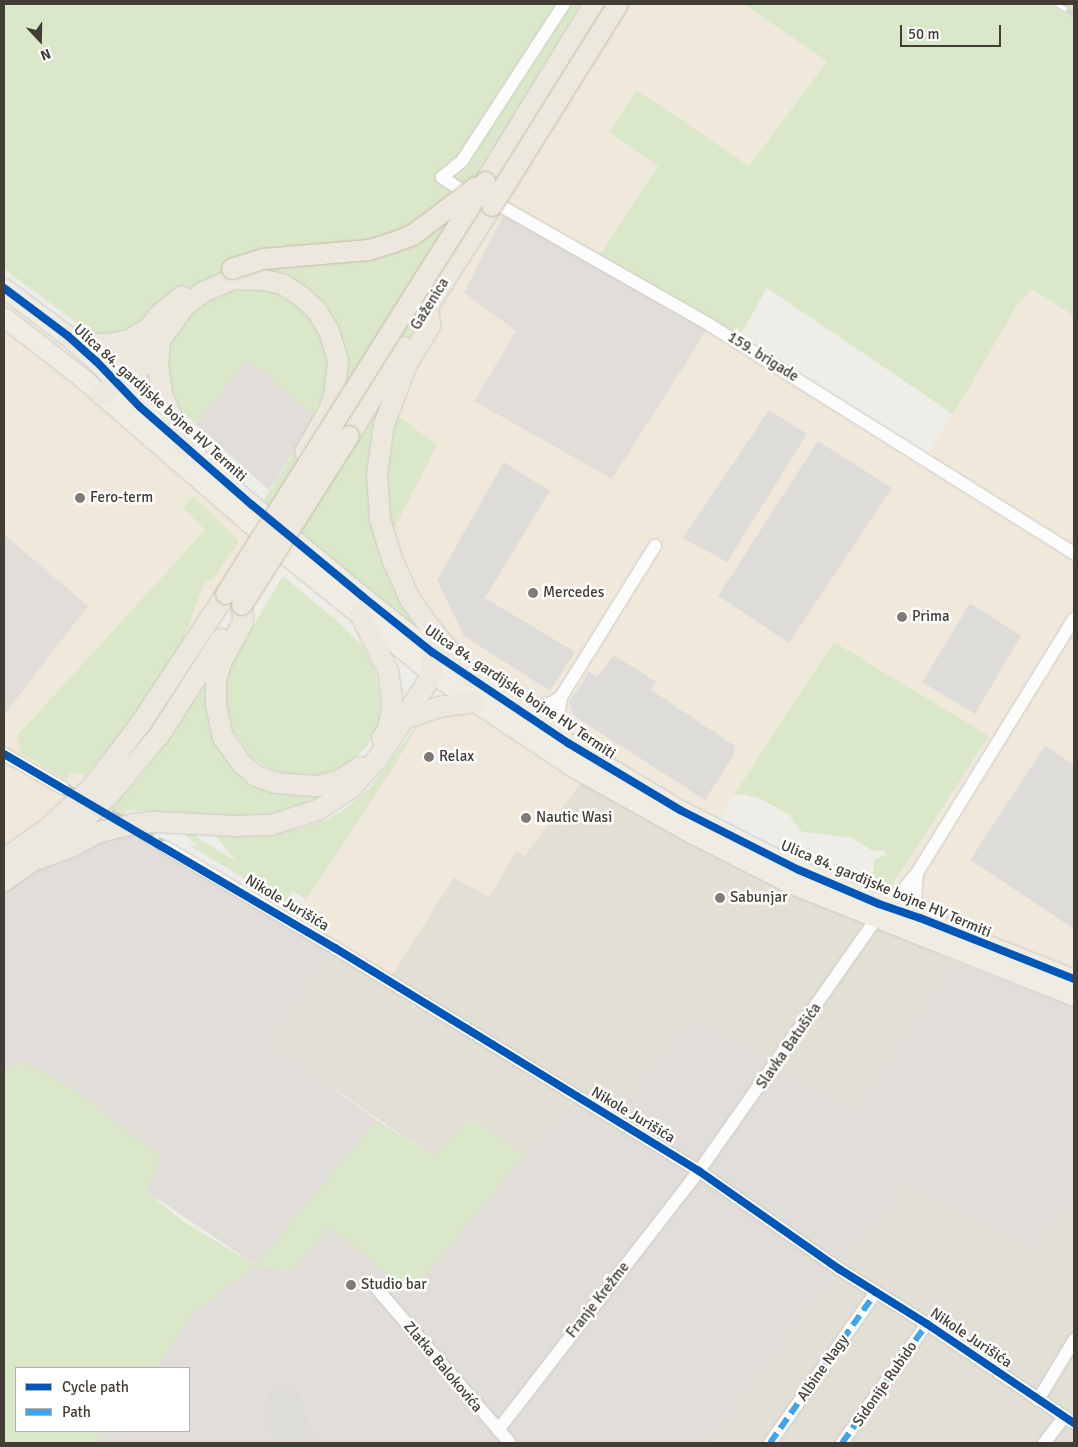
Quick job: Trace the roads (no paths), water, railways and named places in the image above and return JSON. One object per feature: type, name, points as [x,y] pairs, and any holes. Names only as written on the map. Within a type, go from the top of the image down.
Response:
[{"type":"highway","name":"Gaženica","points":[[234,599],[293,486],[485,182],[594,4]]},
{"type":"highway","name":"Gaženica","points":[[234,599],[428,306],[618,4]]},
{"type":"highway","points":[[108,388],[138,371],[154,335],[174,301],[201,282],[233,274],[263,260],[369,250],[392,244],[413,235],[485,182]]},
{"type":"highway","points":[[233,274],[282,284],[301,296],[317,311],[329,331],[336,349],[338,379],[335,392],[329,410],[294,470],[293,486]]},
{"type":"highway","points":[[428,306],[430,326],[407,364],[384,425],[377,474],[380,519],[386,544],[410,599],[471,678]]},
{"type":"highway","points":[[68,336],[93,344],[108,344],[154,335]]},
{"type":"highway","points":[[154,335],[162,394],[184,444]]},
{"type":"highway","points":[[234,599],[243,622],[221,663],[216,680],[216,706],[223,736],[242,764],[256,776],[276,783],[293,786],[316,786],[339,781],[359,768],[386,732],[391,715],[392,696],[388,671],[360,614]]},
{"type":"highway","points":[[4,881],[39,859],[66,837],[110,794],[160,734],[234,599]]},
{"type":"highway","points":[[4,859],[47,829],[91,788],[234,599]]},
{"type":"highway","points":[[39,859],[71,847],[99,832],[133,824],[155,822],[236,826],[271,825],[305,816],[352,788],[378,758],[432,673],[432,652]]},
{"type":"highway","points":[[404,719],[439,706],[475,702]]},
{"type":"main road","name":"Ulica 84. gardijske bojne HV Termiti","points":[[4,288],[68,336],[108,388],[284,553],[432,673],[573,767],[693,834],[794,885],[878,911],[920,918],[1074,979]]},
{"type":"main road","name":"Ulica 84. gardijske bojne HV Termiti","points":[[4,317],[108,388],[140,407],[252,505],[432,652],[568,744],[680,810],[878,911],[1074,996]]},
{"type":"street","name":"159. brigade","points":[[564,4],[462,161],[442,177],[458,188],[506,208],[710,325],[1074,553]]},
{"type":"street","points":[[568,744],[558,718],[561,697],[656,546]]},
{"type":"street","points":[[878,911],[902,891],[917,873],[1074,619]]},
{"type":"street","points":[[523,712],[551,703],[561,697]]},
{"type":"street","points":[[4,754],[63,788]]},
{"type":"street","name":"Nikole Jurišića","points":[[165,847],[335,948],[699,1171],[876,1292],[927,1324],[1069,1420]]},
{"type":"street","points":[[917,873],[915,894],[920,918]]},
{"type":"street","name":"Slavka Batušića","points":[[699,1171],[761,1085],[878,911]]},
{"type":"street","name":"Franje Krežme","points":[[498,1430],[699,1171]]},
{"type":"street","name":"Zlatka Balokovića","points":[[378,1290],[510,1443]]},
{"type":"street","name":"Albine Nagy","points":[[770,1443],[876,1292]]},
{"type":"street","name":"Sidonije Rubido","points":[[842,1443],[927,1324]]},
{"type":"street","points":[[1038,1400],[1074,1340]]},
{"type":"street","points":[[1044,1443],[1069,1420]]},
{"type":"tunnel","points":[[63,788],[165,847]]},
{"type":"railway","points":[[1057,4],[1074,15]]},
{"type":"place","name":"Fero-term","points":[[80,498]]},
{"type":"place","name":"Mercedes","points":[[533,593]]},
{"type":"place","name":"Prima","points":[[902,617]]},
{"type":"place","name":"Relax","points":[[429,757]]},
{"type":"place","name":"Nautic Wasi","points":[[526,818]]},
{"type":"place","name":"Sabunjar","points":[[720,898]]},
{"type":"place","name":"Studio bar","points":[[351,1285]]}]
